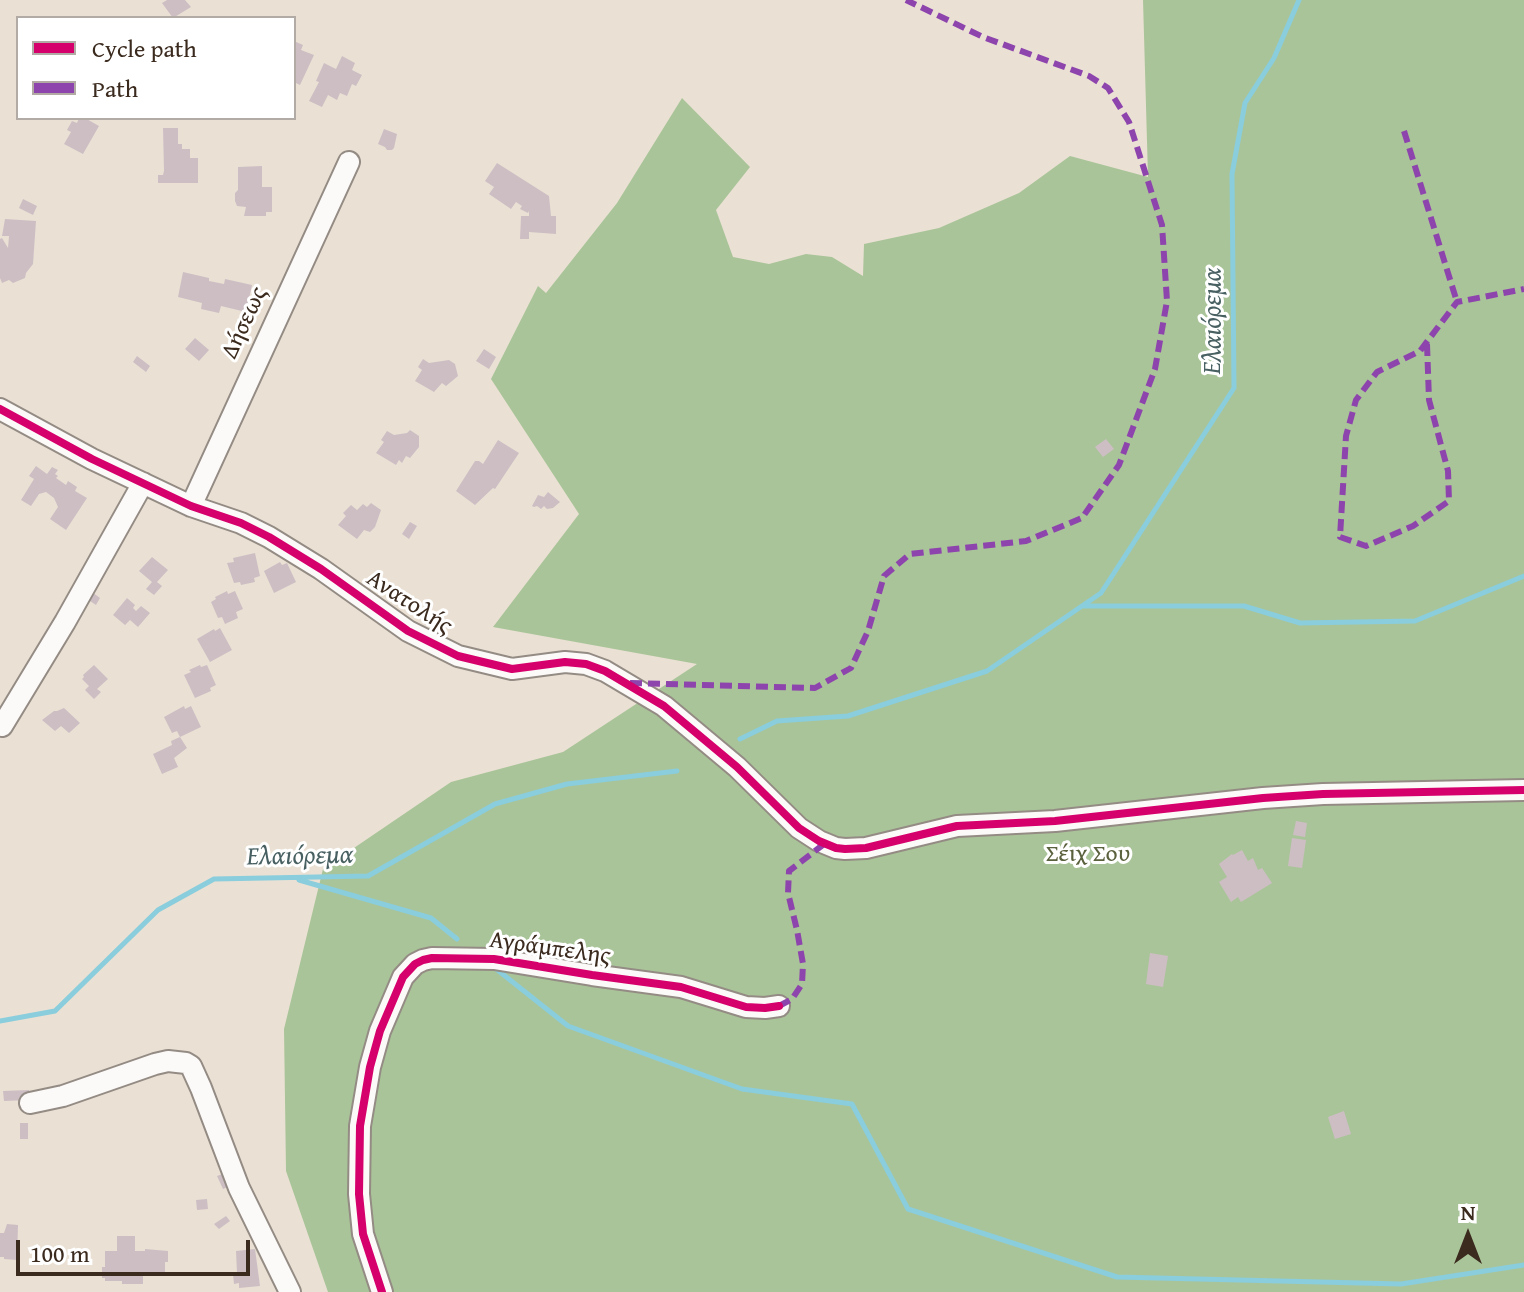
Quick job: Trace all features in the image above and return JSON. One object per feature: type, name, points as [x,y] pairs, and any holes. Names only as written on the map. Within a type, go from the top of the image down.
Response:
[{"type":"street","name":"Δήσεως","points":[[191,506],[349,162]]},
{"type":"street","name":"Ανατολής","points":[[0,409],[29,427],[191,506],[241,523],[280,543],[408,631],[458,656],[512,669],[565,662],[586,664],[605,671],[681,719],[737,767],[799,828],[824,844],[841,849],[860,849],[957,826],[1055,821],[1263,798],[1524,790]]},
{"type":"street","points":[[2,726],[143,483]]},
{"type":"street","name":"Αγράμπελης","points":[[382,1292],[363,1234],[359,1194],[360,1126],[380,1031],[402,979],[415,964],[432,958],[494,959],[681,987],[746,1007],[779,1006]]},
{"type":"street","points":[[30,1103],[63,1096],[155,1064],[168,1061],[186,1063],[195,1074],[239,1188],[290,1292]]},
{"type":"green space","name":"Σέιχ Σου","points":[[1143,0],[1524,0],[1524,1292],[328,1292],[286,1171],[284,1029],[323,869],[451,782],[563,752],[697,664],[493,627],[579,514],[491,379],[538,286],[546,293],[617,203],[682,98],[750,167],[716,210],[733,257],[769,264],[806,254],[832,257],[863,276],[864,244],[939,228],[1019,193],[1070,156],[1148,177]]},
{"type":"building","points":[[185,0],[191,7],[172,16],[162,3]]},
{"type":"building","points":[[296,42],[303,45],[301,50],[314,55],[300,85],[296,83]]},
{"type":"building","points":[[342,56],[355,63],[352,70],[362,75],[356,86],[352,84],[347,96],[340,93],[337,100],[328,95],[322,107],[309,101],[324,63],[336,69]]},
{"type":"building","points":[[78,120],[88,120],[99,126],[83,154],[64,144],[71,132],[67,130],[72,121],[77,123]]},
{"type":"building","points":[[163,128],[178,128],[178,144],[182,144],[182,149],[190,149],[190,158],[198,158],[198,183],[158,183],[158,175],[163,175],[164,171]]},
{"type":"building","points":[[384,129],[397,134],[392,150],[378,144]]},
{"type":"building","points":[[497,163],[549,196],[551,216],[556,216],[556,234],[529,232],[529,239],[520,239],[521,216],[529,216],[529,211],[520,209],[522,206],[516,202],[511,209],[489,194],[494,187],[485,181]]},
{"type":"building","points":[[262,166],[262,187],[272,187],[272,212],[266,212],[266,216],[244,216],[246,207],[237,206],[235,201],[238,167]]},
{"type":"building","points":[[23,199],[37,206],[33,215],[19,208]]},
{"type":"building","points":[[5,219],[36,221],[33,264],[25,278],[13,283],[9,280],[2,283],[0,278],[0,239],[8,248],[9,236],[2,236]]},
{"type":"building","points":[[183,272],[224,284],[225,279],[252,285],[246,312],[221,306],[219,313],[201,309],[202,303],[178,297]]},
{"type":"building","points":[[195,338],[209,350],[199,361],[185,349]]},
{"type":"building","points":[[484,349],[496,357],[489,369],[476,361]]},
{"type":"building","points":[[137,356],[150,366],[146,372],[133,362]]},
{"type":"building","points":[[423,359],[429,363],[449,360],[455,364],[458,376],[446,386],[442,383],[434,392],[415,381],[422,370],[418,367]]},
{"type":"building","points":[[410,430],[419,436],[419,447],[410,458],[406,456],[402,463],[399,460],[396,465],[376,453],[387,431],[394,435]]},
{"type":"building","points":[[1106,439],[1114,449],[1103,457],[1095,447]]},
{"type":"building","points":[[498,440],[519,453],[495,489],[475,505],[456,491],[475,461],[483,464]]},
{"type":"building","points":[[36,466],[47,474],[52,467],[58,470],[56,478],[66,485],[68,481],[77,487],[75,491],[87,498],[66,530],[50,519],[58,507],[54,498],[46,492],[39,494],[31,506],[21,500],[34,479],[29,476]]},
{"type":"building","points":[[548,492],[560,502],[547,509],[532,506],[538,495],[544,497]]},
{"type":"building","points":[[371,503],[381,510],[370,532],[364,530],[357,539],[338,525],[351,505],[357,510],[363,504],[367,507]]},
{"type":"building","points":[[410,522],[417,526],[409,539],[402,534]]},
{"type":"building","points":[[255,553],[260,576],[254,578],[255,582],[234,583],[227,563],[234,562],[233,558]]},
{"type":"building","points":[[152,557],[168,570],[157,582],[162,586],[154,595],[146,589],[152,582],[139,571]]},
{"type":"building","points":[[280,562],[282,565],[287,563],[296,582],[274,593],[264,571]]},
{"type":"building","points":[[227,591],[228,594],[235,591],[243,609],[236,612],[238,618],[225,624],[222,617],[218,618],[211,602]]},
{"type":"building","points":[[92,592],[100,598],[96,605],[87,599]]},
{"type":"building","points":[[127,598],[135,605],[133,608],[136,611],[141,606],[150,613],[138,627],[130,620],[125,625],[113,615]]},
{"type":"building","points":[[220,628],[232,650],[210,662],[197,639]]},
{"type":"building","points":[[94,665],[108,679],[97,689],[101,692],[94,699],[85,690],[89,686],[82,679]]},
{"type":"building","points":[[200,665],[207,665],[216,685],[210,688],[211,691],[195,698],[184,675]]},
{"type":"building","points":[[184,706],[185,709],[191,706],[201,727],[180,737],[177,731],[172,733],[164,717]]},
{"type":"building","points":[[64,708],[80,723],[69,733],[61,726],[55,731],[42,720]]},
{"type":"building","points":[[180,737],[187,748],[174,758],[178,767],[162,774],[153,754],[172,745],[171,741]]},
{"type":"building","points":[[1296,821],[1307,823],[1305,837],[1293,835]]},
{"type":"building","points":[[1292,838],[1306,840],[1302,868],[1288,866]]},
{"type":"building","points":[[1242,850],[1248,861],[1253,858],[1258,870],[1262,868],[1272,883],[1241,902],[1238,897],[1231,902],[1219,882],[1227,877],[1219,864]]},
{"type":"building","points":[[1150,953],[1168,956],[1163,987],[1146,984]]},
{"type":"building","points":[[29,1090],[30,1100],[4,1101],[3,1091]]},
{"type":"building","points":[[1344,1111],[1351,1134],[1335,1139],[1328,1117]]},
{"type":"building","points":[[20,1123],[28,1123],[28,1139],[20,1139]]},
{"type":"building","points":[[230,1171],[235,1184],[223,1189],[217,1176]]},
{"type":"building","points":[[207,1199],[208,1209],[197,1210],[196,1200]]},
{"type":"building","points":[[226,1216],[230,1221],[219,1229],[214,1224]]},
{"type":"building","points":[[7,1224],[18,1225],[17,1260],[0,1257],[0,1233],[4,1233]]},
{"type":"building","points":[[117,1236],[135,1236],[135,1251],[168,1251],[165,1276],[143,1276],[143,1284],[105,1281],[102,1267],[105,1267],[105,1251],[117,1251]]},
{"type":"building","points":[[255,1249],[260,1286],[239,1288],[239,1283],[234,1284],[233,1274],[237,1273],[236,1251]]},
{"type":"waterway","name":"Ελαιόρεμα","points":[[740,739],[777,721],[848,716],[987,671],[1101,593],[1234,388],[1232,174],[1245,103],[1274,58],[1299,0]]},
{"type":"waterway","points":[[1082,606],[1244,606],[1300,623],[1415,621],[1524,576]]},
{"type":"waterway","name":"Ελαιόρεμα","points":[[0,1021],[55,1011],[158,910],[214,879],[368,876],[495,804],[567,784],[677,771]]},
{"type":"waterway","points":[[299,880],[431,918],[457,939]]},
{"type":"waterway","points":[[495,968],[568,1026],[742,1089],[852,1104],[908,1209],[1117,1277],[1401,1284],[1524,1265]]},
{"type":"marked path","points":[[630,683],[815,688],[851,668],[868,631],[884,576],[910,554],[1026,541],[1082,518],[1119,465],[1155,369],[1167,301],[1162,225],[1129,122],[1108,88],[1089,76],[983,37],[906,0]]},
{"type":"marked path","points":[[1404,131],[1457,302]]},
{"type":"marked path","points":[[1427,344],[1429,400],[1448,471],[1449,501],[1413,526],[1366,546],[1340,537],[1346,436],[1356,400],[1377,372],[1420,351],[1457,302],[1524,289]]},
{"type":"marked path","points":[[779,1006],[792,999],[802,984],[803,964],[788,893],[789,871],[824,844]]},
{"type":"cycle path","points":[[0,409],[92,459],[191,506],[241,523],[269,537],[321,569],[408,631],[458,656],[512,669],[565,662],[586,664],[605,671],[664,706],[737,767],[799,828],[836,848],[866,848],[957,826],[1055,821],[1263,798],[1524,790]]},
{"type":"cycle path","points":[[382,1292],[363,1234],[359,1194],[360,1126],[380,1031],[403,977],[415,964],[432,958],[494,959],[681,987],[746,1007],[779,1006]]}]
